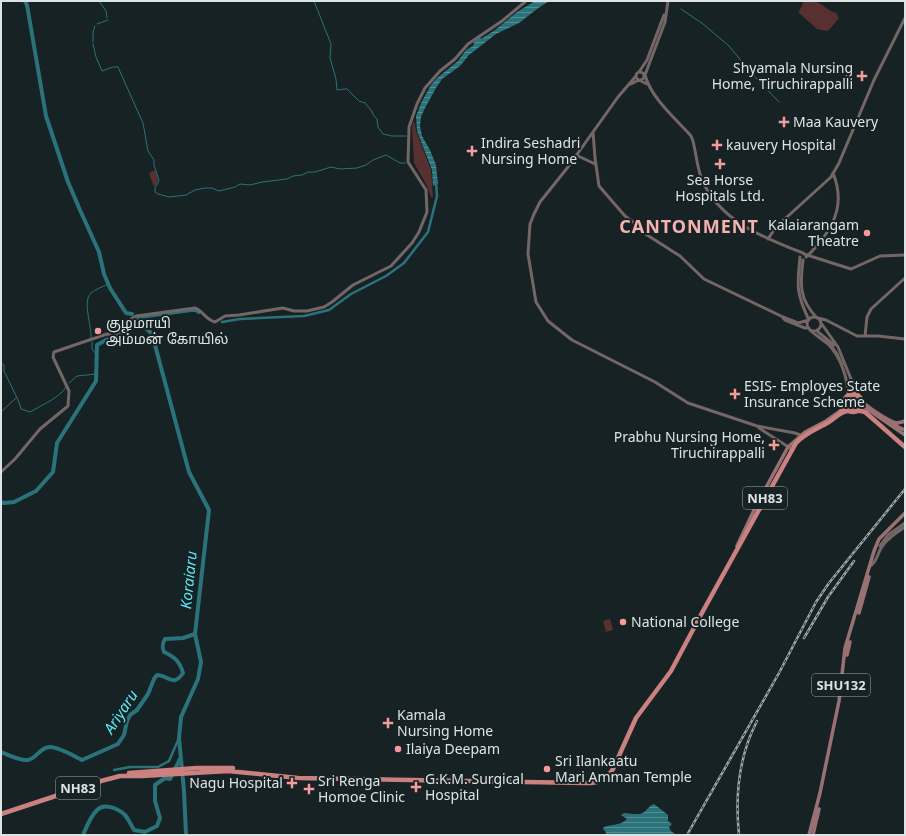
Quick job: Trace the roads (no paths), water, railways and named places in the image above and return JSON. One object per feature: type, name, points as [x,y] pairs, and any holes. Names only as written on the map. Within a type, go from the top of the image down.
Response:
[{"type":"highway","points":[[848,410],[846,400],[852,394],[860,401],[865,410],[905,446]]},
{"type":"highway","name":"NH83","points":[[739,546],[796,441],[806,432],[842,411],[846,400]]},
{"type":"highway","points":[[792,450],[796,443],[806,434],[843,412],[859,409],[860,401]]},
{"type":"highway","points":[[855,409],[864,412],[905,446]]},
{"type":"highway","name":"NH83","points":[[739,546],[792,450]]},
{"type":"highway","points":[[734,553],[739,546]]},
{"type":"highway","name":"NH83","points":[[1,812],[101,780],[120,776],[194,771],[234,771],[298,778],[559,781],[597,780],[605,775],[609,770],[630,722],[644,701],[658,685],[682,647],[717,580],[734,553]]},
{"type":"main road","points":[[846,400],[848,407],[855,409]]},
{"type":"main road","points":[[734,553],[753,512],[788,447],[803,435],[843,409],[846,400]]},
{"type":"main road","points":[[860,401],[892,421],[899,423],[905,421]]},
{"type":"main road","points":[[860,401],[905,435]]},
{"type":"main road","name":"NH83","points":[[734,553],[743,542],[792,450],[803,435],[829,423],[844,412],[855,409]]},
{"type":"main road","points":[[890,425],[894,425],[905,430]]},
{"type":"main road","name":"SHU132","points":[[813,835],[838,701],[846,648],[878,540],[905,514]]},
{"type":"main road","name":"SHU132","points":[[809,835],[816,817]]},
{"type":"street","points":[[1,472],[20,453],[40,429],[68,406],[69,391],[55,362],[53,353],[107,334],[115,335],[121,333],[129,321],[136,316],[195,308],[211,321],[215,322],[225,316],[284,308],[294,311],[308,311],[324,307],[353,285],[391,266],[412,243],[419,232],[427,212],[426,190],[408,162],[409,127],[419,99],[425,88],[440,70],[455,59],[477,38],[502,21],[526,1]]},
{"type":"street","points":[[630,84],[642,79],[644,75],[668,1]]},
{"type":"street","points":[[768,239],[776,227],[831,177],[839,163],[874,80],[905,18]]},
{"type":"street","points":[[648,63],[618,97],[540,202],[530,224],[528,254],[536,302],[543,314],[555,327],[572,340],[655,382],[688,403],[757,426],[803,435]]},
{"type":"street","points":[[639,72],[643,72],[647,84],[693,141],[701,177],[711,197],[731,218],[768,239],[806,255],[851,268],[880,256],[905,254]]},
{"type":"street","points":[[636,76],[639,80],[647,84]]},
{"type":"street","points":[[593,132],[599,186],[625,216],[644,233],[680,256],[704,279],[798,323],[817,318],[826,320],[857,336],[872,336],[905,340]]},
{"type":"street","points":[[576,155],[596,164]]},
{"type":"street","points":[[833,173],[839,201],[833,224],[827,233],[806,255],[801,258],[797,274],[801,304],[809,320],[807,325],[831,348],[842,367],[848,389],[846,400]]},
{"type":"street","points":[[795,250],[801,258],[801,278],[806,306],[821,323],[838,347],[860,401]]},
{"type":"street","points":[[801,258],[806,255]]},
{"type":"street","points":[[865,336],[867,317],[870,309],[905,278]]},
{"type":"street","points":[[783,317],[785,320],[818,332],[831,342],[838,350],[852,389],[860,401]]},
{"type":"street","points":[[818,332],[821,323]]},
{"type":"street","points":[[818,332],[830,344],[840,358],[850,385],[846,400]]},
{"type":"street","points":[[846,382],[851,379]]},
{"type":"street","points":[[757,426],[792,450]]},
{"type":"street","points":[[872,563],[882,542],[905,523]]},
{"type":"street","points":[[872,563],[883,545],[905,527]]},
{"type":"water","points":[[535,1],[549,1],[519,23],[496,34],[469,55],[460,66],[442,79],[436,88],[421,117],[420,126],[422,136],[436,165],[438,184],[433,186],[432,170],[417,131],[416,116],[422,101],[431,85],[437,78],[458,61],[466,50],[473,46],[474,42],[480,37],[481,39],[495,30],[517,12]]},
{"type":"water","points":[[654,804],[668,815],[668,821],[672,824],[669,827],[675,835],[605,835],[606,832],[603,829],[604,827],[619,824],[627,819],[621,815],[624,813],[642,813]]},
{"type":"waterway","points":[[25,1],[27,5],[46,116],[68,182],[99,252],[104,274],[110,288],[126,313],[132,314]]},
{"type":"waterway","points":[[99,1],[106,11],[107,18]]},
{"type":"waterway","points":[[314,1],[331,44],[330,58],[336,79],[337,90],[347,89],[359,101],[365,103],[377,119],[378,127],[383,134],[392,136],[406,136]]},
{"type":"waterway","points":[[681,9],[703,24],[729,46],[753,75],[779,102]]},
{"type":"waterway","points":[[97,24],[108,20]]},
{"type":"waterway","points":[[93,42],[93,32],[95,26]]},
{"type":"waterway","points":[[93,44],[96,57],[102,71],[113,67],[118,67],[143,123],[148,151],[154,160],[154,165],[159,180],[155,188],[155,192],[158,194],[169,197],[186,195],[195,190],[205,188],[212,188],[219,191],[235,187],[240,184],[250,185],[287,179],[293,176],[331,167],[340,169],[357,168],[386,155],[400,163],[405,163]]},
{"type":"waterway","points":[[222,322],[240,319],[304,316],[329,310],[351,294],[386,276],[404,263],[428,232],[437,196],[436,182]]},
{"type":"waterway","points":[[91,338],[87,308],[88,297],[97,289],[108,284]]},
{"type":"waterway","points":[[117,337],[123,333],[132,321],[139,317],[191,310],[196,310],[199,312]]},
{"type":"waterway","name":"Koraiaru","points":[[136,318],[151,333],[189,472],[209,510],[195,634],[201,662],[198,679],[181,717],[179,738],[186,835]]},
{"type":"waterway","points":[[1,502],[14,502],[36,491],[53,472],[57,443],[96,381],[97,345],[114,337]]},
{"type":"waterway","points":[[92,342],[92,349],[96,354]]},
{"type":"waterway","points":[[1,363],[4,365],[4,371],[21,409],[30,412],[55,398],[66,387]]},
{"type":"waterway","points":[[69,383],[77,376],[96,374]]},
{"type":"waterway","points":[[1,412],[16,398]]},
{"type":"waterway","name":"Ariyaru","points":[[1,752],[18,759],[28,760],[47,747],[54,747],[82,760],[118,744],[124,735],[130,715],[137,710],[148,694],[157,675],[170,680],[176,680],[183,673],[176,660],[164,652],[163,642],[165,639],[183,638],[195,634]]},
{"type":"waterway","points":[[114,770],[130,767],[158,767],[169,761],[179,738]]},
{"type":"waterway","points":[[83,835],[92,816],[97,810],[103,807],[114,808],[124,814],[134,830],[145,832],[157,826],[160,818],[155,801],[155,785],[165,778],[170,779],[180,759]]},
{"type":"railway","points":[[687,835],[779,673],[816,602],[829,583],[905,489]]},
{"type":"railway","points":[[804,638],[828,597],[854,561]]},
{"type":"railway","points":[[739,835],[738,791],[742,762],[757,721]]},
{"type":"place","name":"Shyamala Nursing Home, Tiruchirappalli","points":[[862,76]]},
{"type":"place","name":"Maa Kauvery","points":[[784,122]]},
{"type":"place","name":"kauvery Hospital","points":[[717,145]]},
{"type":"place","name":"Indira Seshadri Nursing Home","points":[[472,151]]},
{"type":"place","name":"Sea Horse Hospitals Ltd.","points":[[720,164]]},
{"type":"place","name":"Kalaiarangam Theatre","points":[[867,233]]},
{"type":"place","name":"குழமாயி அம்மன் கோயில்","points":[[98,331]]},
{"type":"place","name":"ESIS- Employes State Insurance Scheme","points":[[735,394]]},
{"type":"place","name":"Prabhu Nursing Home, Tiruchirappalli","points":[[774,445]]},
{"type":"place","name":"National College","points":[[623,622]]},
{"type":"place","name":"Kamala Nursing Home","points":[[388,723]]},
{"type":"place","name":"Ilaiya Deepam","points":[[398,749]]},
{"type":"place","name":"Sri Ilankaatu Mari Amman Temple","points":[[547,769]]},
{"type":"place","name":"Nagu Hospital","points":[[292,783]]},
{"type":"place","name":"G.K.M. Surgical Hospital","points":[[416,787]]},
{"type":"place","name":"Sri Renga Homoe Clinic","points":[[309,789]]},
{"type":"district","name":"CANTONMENT","points":[[689,227]]}]
